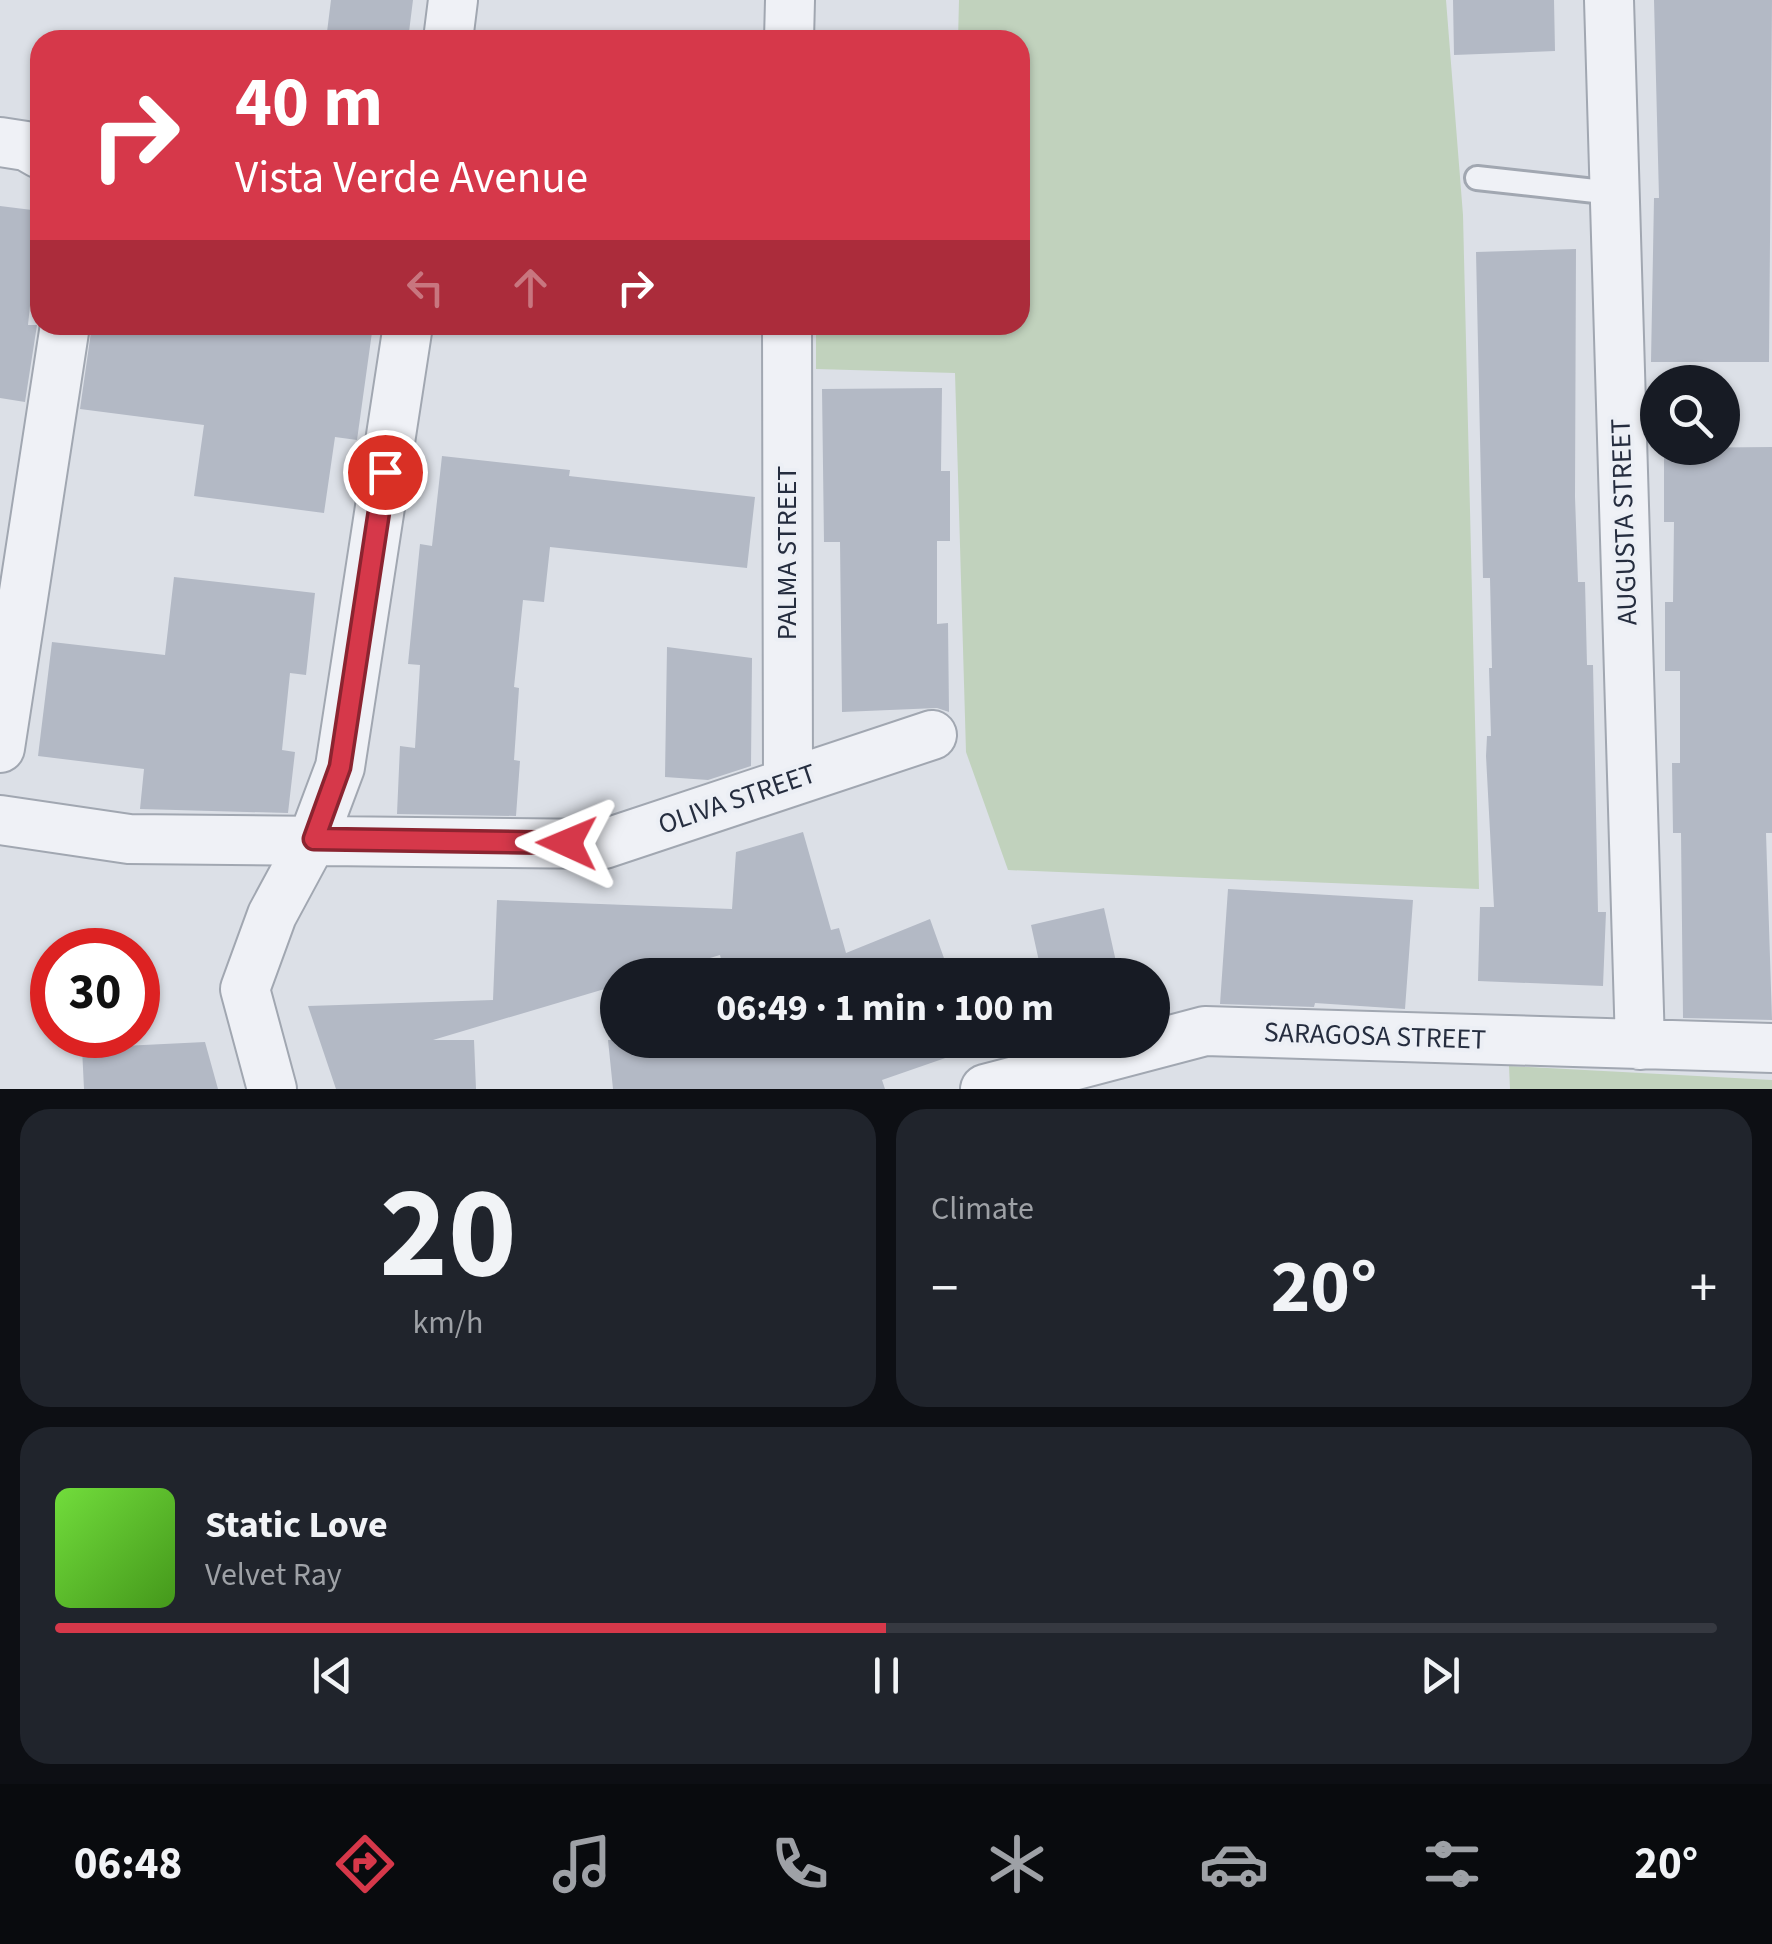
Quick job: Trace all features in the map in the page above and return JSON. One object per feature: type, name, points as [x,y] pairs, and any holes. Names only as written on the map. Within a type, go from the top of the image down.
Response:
[{"type":"street","points":[[449,30],[453,0]]},
{"type":"street","points":[[789,30],[790,0]]},
{"type":"street","name":"AUGUSTA STREET","points":[[1609,0],[1640,1045]]},
{"type":"street","points":[[0,142],[30,148]]},
{"type":"street","points":[[0,748],[63,335]]},
{"type":"street","points":[[272,1089],[246,989],[272,915],[314,839],[340,767],[406,335]]},
{"type":"street","name":"PALMA STREET","points":[[787,335],[788,781]]},
{"type":"street","name":"OLIVA STREET","points":[[0,820],[129,839],[604,844],[932,735]]},
{"type":"street","name":"SARAGOSA STREET","points":[[985,1089],[1205,1031],[1772,1048]]},
{"type":"lane","points":[[1477,178],[1613,193]]},
{"type":"green space","points":[[959,0],[1446,0],[1463,215],[1479,889],[1008,870],[966,752],[955,373],[816,369],[816,335],[1030,335],[1030,30],[958,30]]},
{"type":"green space","points":[[1509,1066],[1772,1080],[1772,1089],[1510,1089]]},
{"type":"building","points":[[331,0],[413,0],[409,30],[327,30]]},
{"type":"building","points":[[1453,0],[1554,0],[1555,51],[1454,55]]},
{"type":"building","points":[[1654,0],[1772,0],[1769,362],[1651,362],[1654,198],[1659,198]]},
{"type":"building","points":[[0,206],[30,210],[28,325],[30,335],[35,335],[25,402],[0,398]]},
{"type":"building","points":[[1576,249],[1578,582],[1585,582],[1587,665],[1593,665],[1598,912],[1606,912],[1603,986],[1478,981],[1480,907],[1494,907],[1486,756],[1487,736],[1491,736],[1490,578],[1483,578],[1476,252]]},
{"type":"building","points":[[91,335],[372,335],[357,440],[335,437],[324,513],[194,496],[204,425],[80,409]]},
{"type":"building","points":[[942,388],[941,471],[950,471],[950,541],[937,541],[937,624],[948,623],[949,712],[937,708],[842,712],[840,542],[824,542],[822,389]]},
{"type":"building","points":[[1740,447],[1772,447],[1772,833],[1766,833],[1772,1020],[1683,1018],[1681,833],[1673,833],[1672,763],[1680,763],[1680,671],[1665,671],[1665,602],[1673,602],[1674,522],[1664,522],[1664,465],[1740,465]]},
{"type":"building","points":[[442,456],[570,470],[569,476],[755,497],[747,568],[550,547],[544,602],[523,600],[514,687],[519,688],[514,760],[520,761],[516,816],[397,814],[400,746],[415,748],[420,665],[408,664],[420,544],[432,546]]},
{"type":"building","points":[[174,577],[315,593],[306,675],[290,673],[282,750],[295,752],[288,813],[140,809],[144,769],[38,756],[52,642],[165,655]]},
{"type":"building","points":[[667,647],[752,658],[751,766],[708,780],[665,777]]},
{"type":"building","points":[[803,832],[831,930],[839,928],[846,953],[930,919],[944,958],[600,958],[600,990],[433,1040],[474,1040],[476,1089],[336,1089],[308,1006],[493,1000],[497,900],[732,909],[736,852]]},
{"type":"building","points":[[1228,889],[1413,900],[1405,1009],[1315,1003],[1314,1007],[1220,1004]]},
{"type":"building","points":[[1104,908],[1115,958],[1038,958],[1031,925]]},
{"type":"building","points":[[205,1042],[218,1089],[84,1089],[82,1058],[160,1058],[160,1044]]},
{"type":"building","points":[[610,1058],[945,1058],[882,1080],[885,1089],[613,1089]]},
{"type":"route","points":[[385,472],[340,767],[314,839],[567,843]]}]
